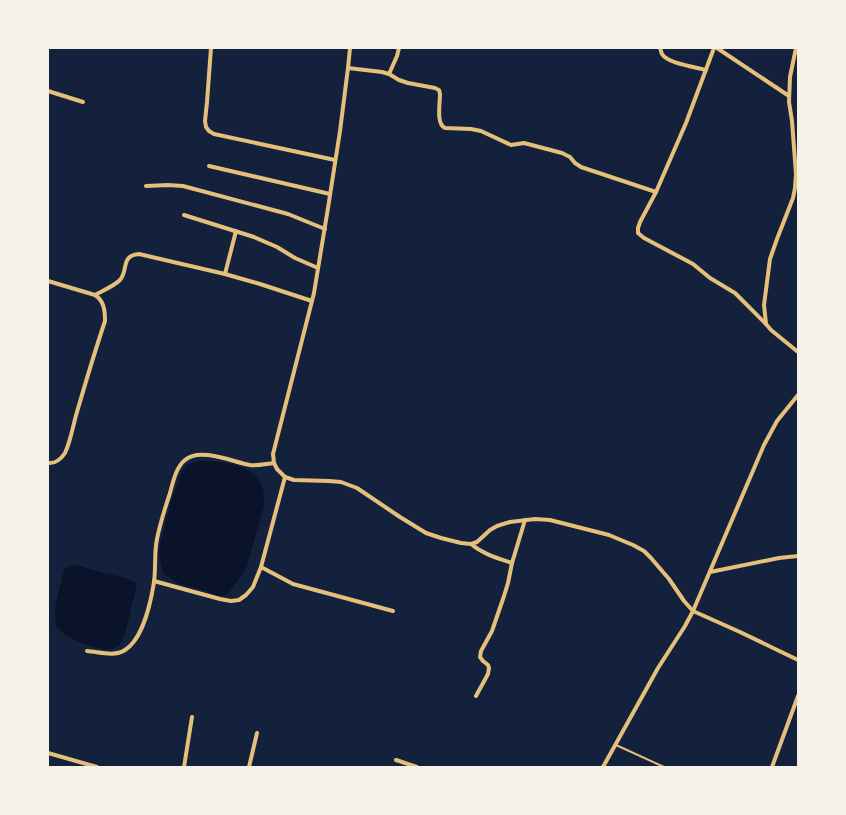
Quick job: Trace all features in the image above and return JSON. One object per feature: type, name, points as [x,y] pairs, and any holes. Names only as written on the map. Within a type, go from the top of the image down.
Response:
[{"type":"street","points":[[211,48],[204,121],[209,132],[336,160]]},
{"type":"street","points":[[350,48],[336,160],[312,301],[273,454],[274,463],[277,469],[285,477],[294,480],[329,480],[341,482],[357,488],[426,533],[454,542],[471,544],[477,542],[490,530],[497,526],[510,522],[535,519],[550,520],[609,535],[644,551],[669,579],[684,601],[693,610],[798,660]]},
{"type":"street","points":[[389,74],[399,48]]},
{"type":"street","points":[[660,48],[662,54],[674,62],[706,70]]},
{"type":"street","points":[[790,96],[715,48],[686,123],[656,192],[640,222],[638,234],[693,264],[710,278],[735,293],[771,330],[798,352]]},
{"type":"street","points":[[766,324],[764,305],[770,259],[793,198],[795,188],[796,174],[789,102],[790,77],[796,48]]},
{"type":"street","points":[[348,68],[382,72],[408,83],[439,90],[439,122],[445,128],[481,131],[511,145],[524,143],[562,153],[570,157],[580,167],[656,192]]},
{"type":"street","points":[[48,91],[83,102]]},
{"type":"street","points":[[209,166],[330,194]]},
{"type":"street","points":[[146,186],[183,186],[288,214],[325,229]]},
{"type":"street","points":[[184,215],[264,241],[295,258],[318,268]]},
{"type":"street","points":[[225,274],[236,231]]},
{"type":"street","points":[[95,295],[119,280],[122,276],[128,258],[140,254],[225,274],[312,301]]},
{"type":"street","points":[[48,281],[95,295],[99,298],[105,309],[105,320],[69,441],[59,460],[52,464],[48,463]]},
{"type":"street","points":[[602,767],[658,668],[685,626],[710,572],[764,445],[777,421],[798,395]]},
{"type":"street","points":[[87,650],[110,654],[118,653],[126,650],[132,645],[141,631],[154,581],[157,539],[174,478],[185,460],[201,455],[233,460],[249,465],[274,463]]},
{"type":"street","points":[[154,581],[231,601],[239,600],[246,595],[253,587],[261,567],[285,477]]},
{"type":"street","points":[[476,696],[488,674],[489,668],[480,657],[481,651],[492,631],[504,596],[525,520]]},
{"type":"street","points":[[471,544],[486,554],[512,563]]},
{"type":"street","points":[[710,572],[779,558],[798,556]]},
{"type":"street","points":[[261,567],[293,584],[393,611]]},
{"type":"street","points":[[772,767],[798,696]]},
{"type":"street","points":[[184,767],[192,717]]},
{"type":"street","points":[[249,767],[256,733]]},
{"type":"street","points":[[48,753],[97,767]]},
{"type":"street","points":[[396,760],[418,767]]},
{"type":"lane","points":[[616,744],[664,767]]},
{"type":"water","points":[[200,461],[212,461],[236,465],[247,470],[255,476],[261,485],[264,496],[263,510],[246,569],[228,594],[221,596],[179,584],[163,573],[159,554],[160,544],[171,501],[182,471],[187,465]]},
{"type":"water","points":[[70,565],[81,566],[123,577],[137,584],[126,630],[120,645],[117,647],[106,649],[86,645],[66,635],[56,627],[56,602],[64,570]]}]
